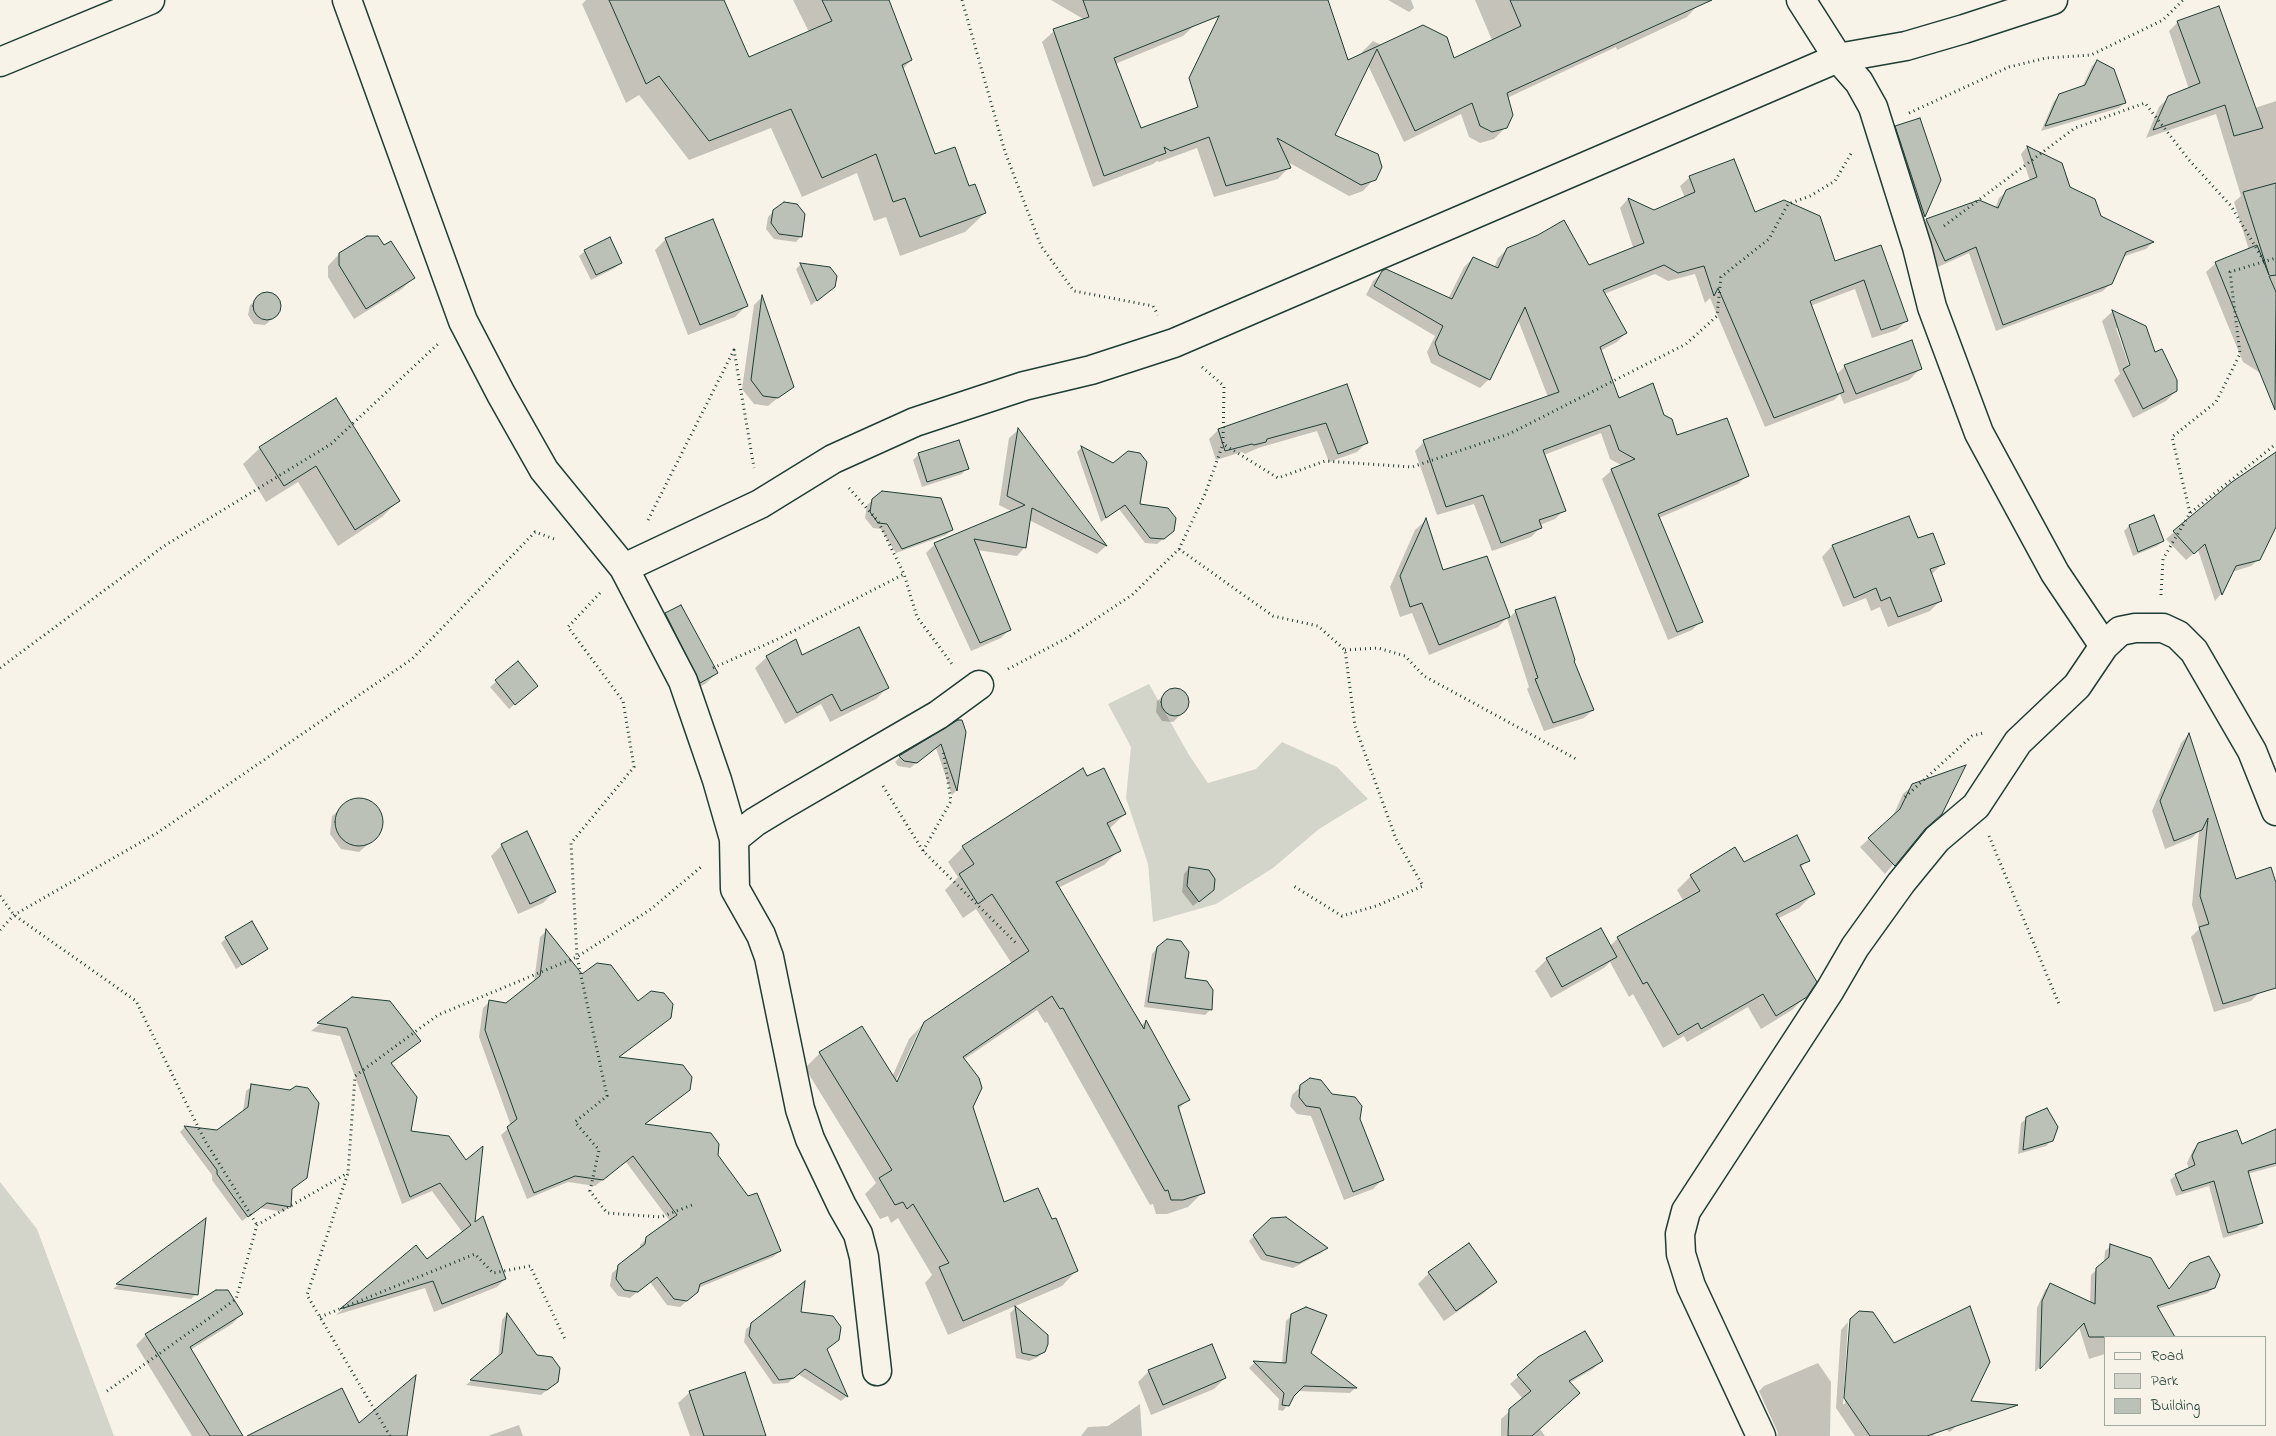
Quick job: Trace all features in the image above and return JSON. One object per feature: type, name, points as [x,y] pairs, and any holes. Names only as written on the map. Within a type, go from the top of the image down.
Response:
[{"type":"street","points":[[0,62],[150,0]]},
{"type":"street","points":[[346,0],[463,321],[544,470],[624,568],[683,681],[717,780],[734,839],[734,889],[761,935],[770,958],[800,1109],[810,1139],[842,1206],[858,1234],[864,1257],[877,1371]]},
{"type":"street","points":[[1801,0],[1838,58],[1859,82],[1876,116],[1917,246],[1932,307],[1979,433],[2055,573],[2104,646]]},
{"type":"street","points":[[624,568],[760,504],[833,460],[914,422],[1024,386],[1090,370],[1174,343],[1838,58],[1906,46],[1964,30],[2052,0]]},
{"type":"street","points":[[1761,1436],[1691,1286],[1681,1254],[1680,1234],[1686,1211],[1830,990],[1855,947],[1901,883],[1937,839],[1976,806],[2018,742],[2077,686],[2104,646],[2120,631],[2136,628],[2163,628],[2178,635],[2194,651],[2252,751],[2276,811]]},
{"type":"street","points":[[734,839],[776,809],[938,715],[979,685]]},
{"type":"path","points":[[833,460],[844,481],[878,521],[904,574],[917,617],[953,665],[979,685],[1067,638],[1124,600],[1179,550],[1205,494],[1223,444],[1224,386],[1174,343],[1153,306],[1074,291],[1041,246],[1005,152],[962,0]]},
{"type":"path","points":[[1223,444],[1278,478],[1326,461],[1412,467],[1509,434],[1686,344],[1717,316],[1722,277],[1769,239],[1788,204],[1810,196],[1835,181],[1864,132],[1876,116],[2009,67],[2046,58],[2091,55],[2163,20],[2183,0]]},
{"type":"path","points":[[1917,246],[2076,128],[2146,103],[2189,160],[2231,206],[2264,261]]},
{"type":"path","points":[[2190,513],[2172,437],[2216,402],[2240,354],[2230,272],[2276,258]]},
{"type":"path","points":[[0,668],[164,546],[331,444],[463,321]]},
{"type":"path","points":[[692,1206],[661,1217],[607,1213],[590,1191],[598,1150],[575,1122],[607,1096],[577,958],[571,843],[634,767],[623,701],[568,627],[624,568],[734,350],[760,504]]},
{"type":"path","points":[[2163,628],[2161,590],[2163,559],[2190,513],[2276,444]]},
{"type":"path","points":[[0,930],[14,914],[157,833],[412,660],[536,532],[562,542]]},
{"type":"path","points":[[1179,550],[1273,616],[1318,626],[1345,650],[1355,726],[1396,839],[1423,886],[1376,906],[1342,916],[1292,885]]},
{"type":"path","points":[[683,681],[776,640],[904,574]]},
{"type":"path","points":[[1345,650],[1378,648],[1405,656],[1424,676],[1578,760]]},
{"type":"path","points":[[922,852],[951,801],[938,715]]},
{"type":"path","points":[[866,757],[922,852],[1017,944]]},
{"type":"path","points":[[1976,806],[2059,1004]]},
{"type":"path","points":[[390,1436],[307,1294],[348,1173],[355,1076],[438,1015],[577,958],[650,909],[734,839]]},
{"type":"path","points":[[0,896],[14,914],[136,1001],[204,1139],[257,1225]]},
{"type":"path","points":[[107,1391],[236,1299],[257,1225],[348,1173]]},
{"type":"path","points":[[320,1317],[475,1254],[493,1273],[530,1266],[565,1339]]},
{"type":"green space","points":[[1149,684],[1189,755],[1208,783],[1256,769],[1282,742],[1337,767],[1368,799],[1319,829],[1273,868],[1216,904],[1153,922],[1148,864],[1126,798],[1131,747],[1108,704]]},
{"type":"green space","points":[[0,1182],[37,1229],[114,1436],[0,1436]]},
{"type":"building","points":[[609,0],[724,0],[749,57],[832,21],[822,0],[889,0],[912,60],[902,65],[935,154],[955,147],[969,186],[975,184],[986,213],[920,237],[905,198],[893,202],[876,154],[822,178],[791,109],[709,141],[659,76],[646,84]]},
{"type":"building","points":[[1083,0],[1328,0],[1348,60],[1423,25],[1447,37],[1454,58],[1521,26],[1510,0],[1712,0],[1507,93],[1513,115],[1507,128],[1492,132],[1480,126],[1472,103],[1415,131],[1377,49],[1335,135],[1378,154],[1382,167],[1376,180],[1361,185],[1277,138],[1291,168],[1226,186],[1209,137],[1171,151],[1164,147],[1166,153],[1104,176],[1053,29],[1089,17]],"holes":[[[1219,16],[1189,78],[1198,107],[1141,128],[1114,58]]]},
{"type":"building","points":[[2219,6],[2263,128],[2234,136],[2225,105],[2153,130],[2168,96],[2200,83],[2177,21]]},
{"type":"building","points":[[2097,60],[2114,69],[2126,103],[2045,126],[2059,94],[2085,85]]},
{"type":"building","points":[[1920,118],[1941,180],[1925,217],[1895,126]]},
{"type":"building","points":[[2027,146],[2062,163],[2070,187],[2095,199],[2101,216],[2154,242],[2126,252],[2112,284],[2003,325],[1976,247],[1945,261],[1926,219],[1979,200],[1998,208],[2006,190],[2037,177]]},
{"type":"building","points":[[1734,159],[1755,212],[1784,200],[1820,216],[1835,261],[1881,245],[1908,321],[1881,330],[1864,280],[1810,301],[1844,392],[1774,418],[1718,288],[1714,296],[1704,266],[1678,273],[1664,265],[1603,290],[1627,333],[1600,347],[1619,398],[1653,383],[1664,415],[1672,419],[1677,435],[1727,418],[1749,476],[1658,514],[1703,622],[1677,632],[1611,469],[1635,459],[1619,450],[1610,425],[1543,450],[1566,511],[1539,520],[1542,528],[1501,543],[1483,495],[1446,507],[1423,440],[1559,392],[1525,307],[1490,380],[1439,355],[1435,343],[1443,326],[1374,286],[1382,271],[1386,269],[1452,299],[1473,257],[1498,268],[1507,248],[1538,235],[1564,220],[1589,265],[1644,243],[1628,198],[1654,210],[1695,192],[1689,176]]},
{"type":"building","points":[[2276,183],[2276,275],[2269,276],[2276,292],[2275,410],[2215,262],[2257,245],[2269,275],[2243,192]]},
{"type":"building","points":[[784,202],[797,204],[805,214],[802,237],[779,234],[771,223],[773,210]]},
{"type":"building","points":[[713,219],[748,306],[700,325],[665,238]]},
{"type":"building","points":[[367,236],[378,236],[384,245],[391,241],[415,278],[366,309],[339,265],[339,253]]},
{"type":"building","points":[[610,237],[622,263],[596,275],[584,250]]},
{"type":"building","points":[[800,263],[830,267],[837,276],[835,287],[817,301]]},
{"type":"building","points":[[267,292],[277,296],[281,306],[277,316],[267,320],[257,316],[253,306],[257,296]]},
{"type":"building","points":[[762,295],[794,387],[778,398],[763,396],[751,380]]},
{"type":"building","points":[[2112,310],[2146,326],[2155,352],[2162,349],[2177,380],[2177,391],[2143,409],[2123,369],[2130,365]]},
{"type":"building","points":[[1912,340],[1922,369],[1856,394],[1844,365]]},
{"type":"building","points":[[1347,384],[1368,443],[1338,454],[1326,423],[1267,439],[1266,442],[1225,451],[1218,429]]},
{"type":"building","points":[[336,398],[400,501],[355,530],[316,466],[284,486],[259,447]]},
{"type":"building","points":[[1018,428],[1107,546],[1032,508],[1026,548],[974,539],[1011,630],[980,643],[934,543],[1025,505],[1007,496]]},
{"type":"building","points":[[959,440],[969,469],[927,482],[918,453]]},
{"type":"building","points":[[1081,446],[1113,463],[1128,451],[1140,453],[1147,462],[1140,504],[1168,508],[1176,518],[1174,531],[1164,539],[1150,538],[1125,505],[1106,518]]},
{"type":"building","points":[[2276,452],[2276,527],[2260,560],[2236,566],[2222,595],[2205,544],[2194,554],[2173,531],[2232,482]]},
{"type":"building","points":[[882,491],[941,498],[953,530],[902,549],[887,524],[878,523],[870,512],[872,499]]},
{"type":"building","points":[[2154,515],[2164,541],[2138,552],[2129,525]]},
{"type":"building","points":[[1909,516],[1918,538],[1933,533],[1945,564],[1930,569],[1942,601],[1898,617],[1890,597],[1881,601],[1876,588],[1854,598],[1832,545]]},
{"type":"building","points":[[1426,518],[1443,570],[1487,556],[1510,617],[1439,645],[1422,603],[1410,607],[1400,576]]},
{"type":"building","points":[[1555,597],[1574,661],[1594,710],[1553,723],[1535,679],[1538,678],[1515,610]]},
{"type":"building","points":[[681,605],[718,673],[700,683],[665,613]]},
{"type":"building","points":[[859,627],[889,688],[841,711],[832,694],[797,713],[766,656],[796,639],[802,655]]},
{"type":"building","points":[[518,661],[538,686],[515,705],[495,680]]},
{"type":"building","points":[[1175,688],[1185,692],[1189,702],[1185,712],[1175,716],[1165,712],[1161,702],[1165,692]]},
{"type":"building","points":[[958,720],[962,720],[966,732],[957,791],[941,744],[917,763],[904,761],[899,756]]},
{"type":"building","points":[[2189,733],[2236,879],[2271,867],[2276,883],[2276,988],[2223,1004],[2199,927],[2209,924],[2200,896],[2208,818],[2202,830],[2174,841],[2160,801]]},
{"type":"building","points":[[1966,765],[1942,814],[1925,829],[1895,866],[1868,838],[1900,809],[1912,784]]},
{"type":"building","points":[[1083,768],[1087,776],[1104,768],[1126,814],[1107,823],[1121,851],[1056,882],[1144,1029],[1146,1020],[1190,1100],[1178,1106],[1205,1193],[1183,1200],[1171,1200],[1168,1190],[1165,1191],[1063,1008],[1060,1009],[1052,996],[963,1057],[979,1078],[982,1088],[973,1107],[1004,1202],[1038,1188],[1052,1219],[1056,1218],[1078,1271],[963,1321],[939,1267],[949,1263],[913,1204],[907,1209],[903,1202],[895,1205],[879,1178],[892,1170],[819,1052],[862,1026],[897,1082],[924,1022],[1029,951],[992,894],[978,904],[959,874],[974,864],[962,846]]},
{"type":"building","points":[[354,798],[364,798],[376,805],[383,817],[383,827],[376,839],[364,846],[354,846],[346,842],[339,835],[335,827],[335,817],[339,809],[346,802]]},
{"type":"building","points":[[527,831],[556,892],[530,904],[501,844]]},
{"type":"building","points":[[1797,835],[1810,861],[1800,865],[1815,894],[1776,914],[1817,982],[1807,997],[1776,1016],[1763,994],[1701,1029],[1698,1023],[1678,1035],[1647,982],[1643,984],[1617,937],[1700,891],[1690,875],[1735,847],[1744,862]]},
{"type":"building","points":[[1189,867],[1209,870],[1215,879],[1214,890],[1199,902],[1187,886]]},
{"type":"building","points":[[252,921],[268,949],[242,965],[225,937]]},
{"type":"building","points":[[1601,928],[1617,957],[1562,987],[1546,958]]},
{"type":"building","points":[[546,929],[582,974],[597,963],[611,965],[638,1001],[651,991],[664,993],[673,1004],[671,1018],[619,1057],[683,1065],[692,1077],[690,1090],[645,1124],[711,1133],[719,1144],[718,1155],[748,1196],[757,1193],[781,1251],[700,1284],[698,1292],[687,1301],[674,1299],[657,1277],[638,1292],[624,1290],[616,1279],[618,1265],[645,1244],[646,1237],[677,1215],[633,1156],[603,1180],[575,1176],[534,1193],[507,1127],[517,1119],[485,1030],[489,1000],[506,1003],[540,976]]},
{"type":"building","points":[[1167,939],[1181,941],[1189,952],[1185,978],[1207,981],[1213,990],[1212,1010],[1148,1002],[1157,947]]},
{"type":"building","points":[[352,997],[390,1001],[421,1041],[391,1063],[417,1097],[411,1131],[449,1136],[466,1160],[483,1146],[475,1222],[483,1216],[506,1279],[442,1304],[433,1281],[340,1309],[416,1245],[427,1259],[471,1225],[440,1183],[410,1197],[347,1028],[317,1023]]},
{"type":"building","points":[[1310,1078],[1321,1080],[1332,1094],[1355,1097],[1362,1106],[1360,1119],[1384,1180],[1353,1192],[1320,1108],[1306,1106],[1299,1097],[1300,1085]]},
{"type":"building","points":[[251,1084],[290,1090],[296,1086],[308,1088],[319,1103],[307,1178],[292,1189],[291,1207],[267,1203],[248,1217],[217,1174],[217,1170],[184,1126],[217,1130],[248,1107]]},
{"type":"building","points":[[2047,1108],[2058,1127],[2053,1141],[2023,1150],[2026,1117]]},
{"type":"building","points":[[2276,1129],[2276,1163],[2248,1171],[2263,1223],[2228,1233],[2214,1181],[2182,1191],[2175,1174],[2195,1165],[2192,1156],[2198,1143],[2237,1130],[2242,1144]]},
{"type":"building","points":[[1286,1217],[1328,1248],[1299,1263],[1266,1255],[1253,1235],[1271,1218]]},
{"type":"building","points":[[206,1218],[198,1295],[116,1284]]},
{"type":"building","points":[[1469,1243],[1497,1282],[1456,1311],[1428,1272]]},
{"type":"building","points":[[2110,1244],[2151,1258],[2169,1289],[2190,1263],[2209,1256],[2220,1275],[2215,1288],[2157,1306],[2174,1336],[2089,1337],[2084,1323],[2040,1369],[2042,1301],[2050,1283],[2095,1304],[2096,1268],[2109,1257]]},
{"type":"building","points":[[805,1281],[801,1312],[833,1316],[841,1327],[839,1340],[827,1349],[848,1397],[805,1369],[794,1378],[779,1380],[749,1336],[751,1323]]},
{"type":"building","points":[[216,1290],[228,1290],[243,1314],[190,1347],[243,1436],[210,1436],[145,1334]]},
{"type":"building","points":[[1015,1306],[1048,1335],[1048,1344],[1045,1352],[1036,1356],[1022,1353]]},
{"type":"building","points":[[1970,1306],[1990,1362],[1971,1401],[2018,1405],[1927,1436],[1870,1436],[1844,1398],[1850,1319],[1859,1311],[1873,1312],[1894,1343]]},
{"type":"building","points":[[1306,1307],[1327,1315],[1311,1353],[1357,1388],[1304,1386],[1294,1396],[1289,1406],[1282,1405],[1284,1393],[1253,1361],[1286,1363],[1291,1314]]},
{"type":"building","points":[[507,1313],[537,1355],[552,1357],[560,1368],[558,1382],[547,1390],[470,1380],[502,1353]]},
{"type":"building","points":[[1585,1331],[1603,1361],[1569,1381],[1580,1393],[1532,1436],[1508,1436],[1509,1409],[1531,1391],[1517,1375],[1538,1357]]},
{"type":"building","points":[[1212,1344],[1226,1378],[1163,1405],[1148,1370]]},
{"type":"building","points":[[745,1372],[766,1436],[704,1436],[689,1391]]},
{"type":"building","points":[[416,1375],[407,1436],[247,1436],[342,1388],[359,1423]]}]
